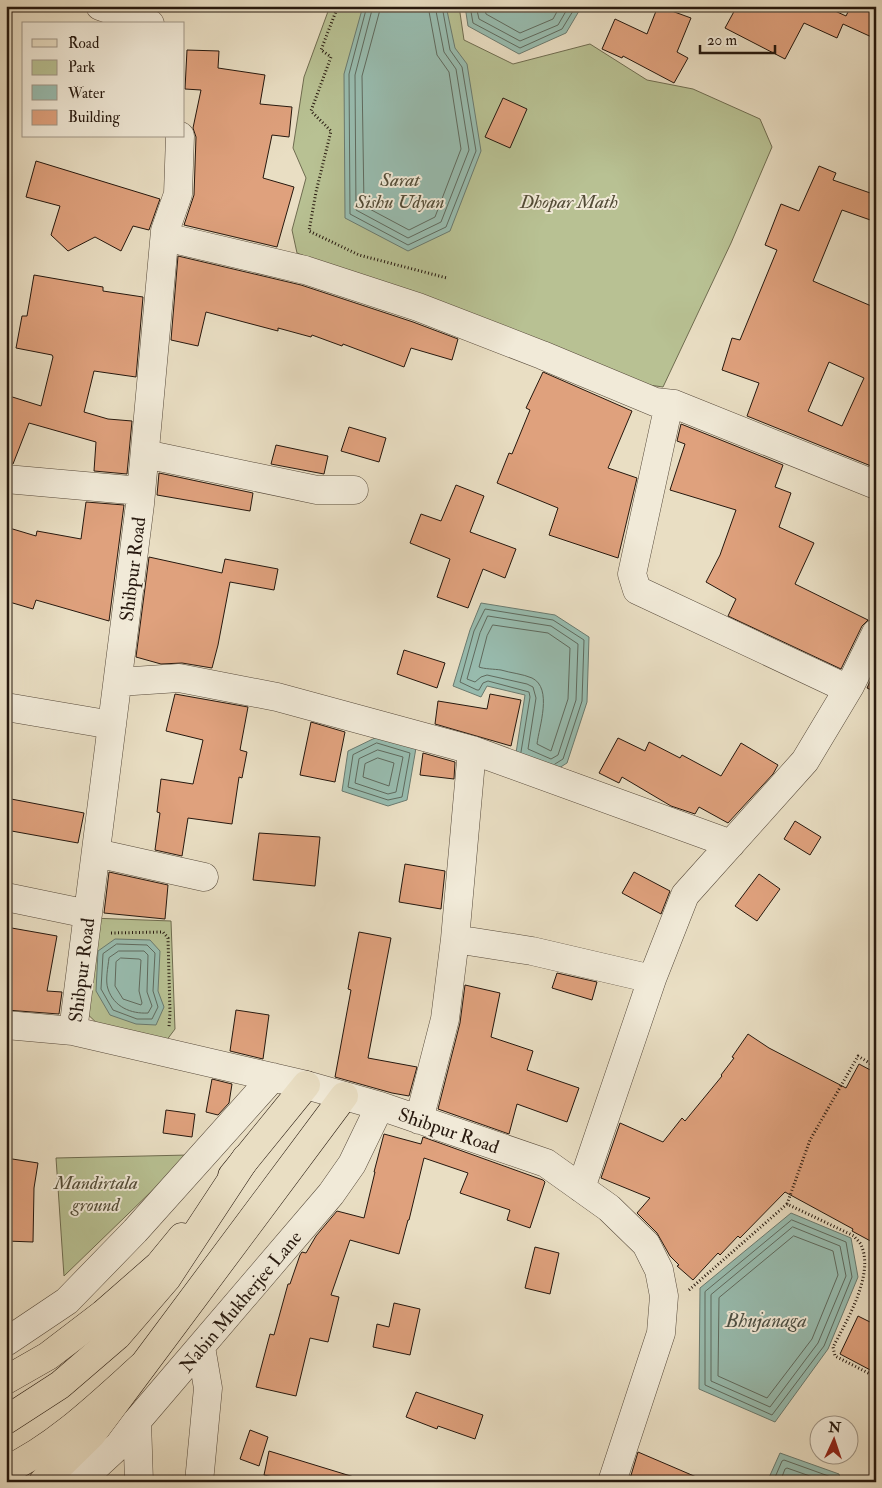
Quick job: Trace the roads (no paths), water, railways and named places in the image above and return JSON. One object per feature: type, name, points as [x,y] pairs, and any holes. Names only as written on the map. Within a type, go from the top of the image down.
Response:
[{"type":"main road","points":[[6,1420],[60,1385],[110,1325],[167,1278],[246,1158],[306,1085]]},
{"type":"main road","points":[[43,1482],[92,1434],[344,1096]]},
{"type":"main road","points":[[6,1380],[48,1356],[110,1325]]},
{"type":"main road","points":[[6,1470],[19,1465],[79,1423],[142,1366]]},
{"type":"street","points":[[100,6],[146,17]]},
{"type":"street","name":"Shibpur Road","points":[[180,138],[178,194],[165,231],[141,491],[73,1032],[306,1085],[380,1106],[546,1163],[609,1208],[646,1244],[659,1270],[664,1296],[661,1333],[612,1482]]},
{"type":"street","points":[[165,238],[305,270],[418,306],[655,402],[674,404],[876,485]]},
{"type":"street","points":[[670,404],[632,574],[638,590],[848,690]]},
{"type":"street","points":[[145,454],[316,490],[354,490]]},
{"type":"street","points":[[6,479],[141,491]]},
{"type":"street","points":[[581,1188],[652,979],[685,895],[805,761],[848,690],[875,638]]},
{"type":"street","points":[[118,682],[179,678],[277,697],[472,750],[731,844]]},
{"type":"street","points":[[6,707],[112,725]]},
{"type":"street","points":[[419,1120],[445,1019],[472,750]]},
{"type":"street","points":[[96,853],[204,877]]},
{"type":"street","points":[[6,897],[87,923]]},
{"type":"street","points":[[454,939],[532,951],[652,979]]},
{"type":"street","points":[[6,1025],[73,1032]]},
{"type":"street","points":[[6,1342],[67,1301],[135,1231],[273,1078]]},
{"type":"street","name":"Nabin Mukherjee Lane","points":[[79,1482],[119,1446],[137,1421],[331,1194],[352,1164],[380,1106]]},
{"type":"street","points":[[198,1482],[208,1388],[201,1347]]},
{"type":"street","points":[[137,1421],[139,1482]]},
{"type":"water","points":[[363,6],[446,6],[455,48],[467,64],[481,151],[450,231],[408,251],[345,218],[344,74]]},
{"type":"water","points":[[465,6],[582,6],[566,33],[519,54],[468,26]]},
{"type":"water","points":[[481,603],[555,615],[589,637],[587,702],[567,763],[551,773],[516,753],[525,695],[487,686],[481,697],[453,686],[470,630]]},
{"type":"water","points":[[377,737],[416,748],[407,800],[388,806],[342,791],[348,751]]},
{"type":"water","points":[[115,939],[150,940],[160,951],[158,991],[164,1007],[156,1025],[136,1024],[110,1015],[96,991],[98,951]]},
{"type":"water","name":"Bhujanaga","points":[[791,1213],[851,1238],[858,1277],[828,1349],[775,1422],[699,1389],[700,1288]]},
{"type":"water","points":[[780,1453],[810,1464],[810,1466],[817,1466],[839,1474],[841,1482],[767,1482]]},
{"type":"park label","name":"Sarat Sishu Udyan","points":[[400,190]]},
{"type":"park label","name":"Dhopar Math","points":[[569,201]]},
{"type":"park label","name":"Mandirtala ground","points":[[96,1193]]}]
